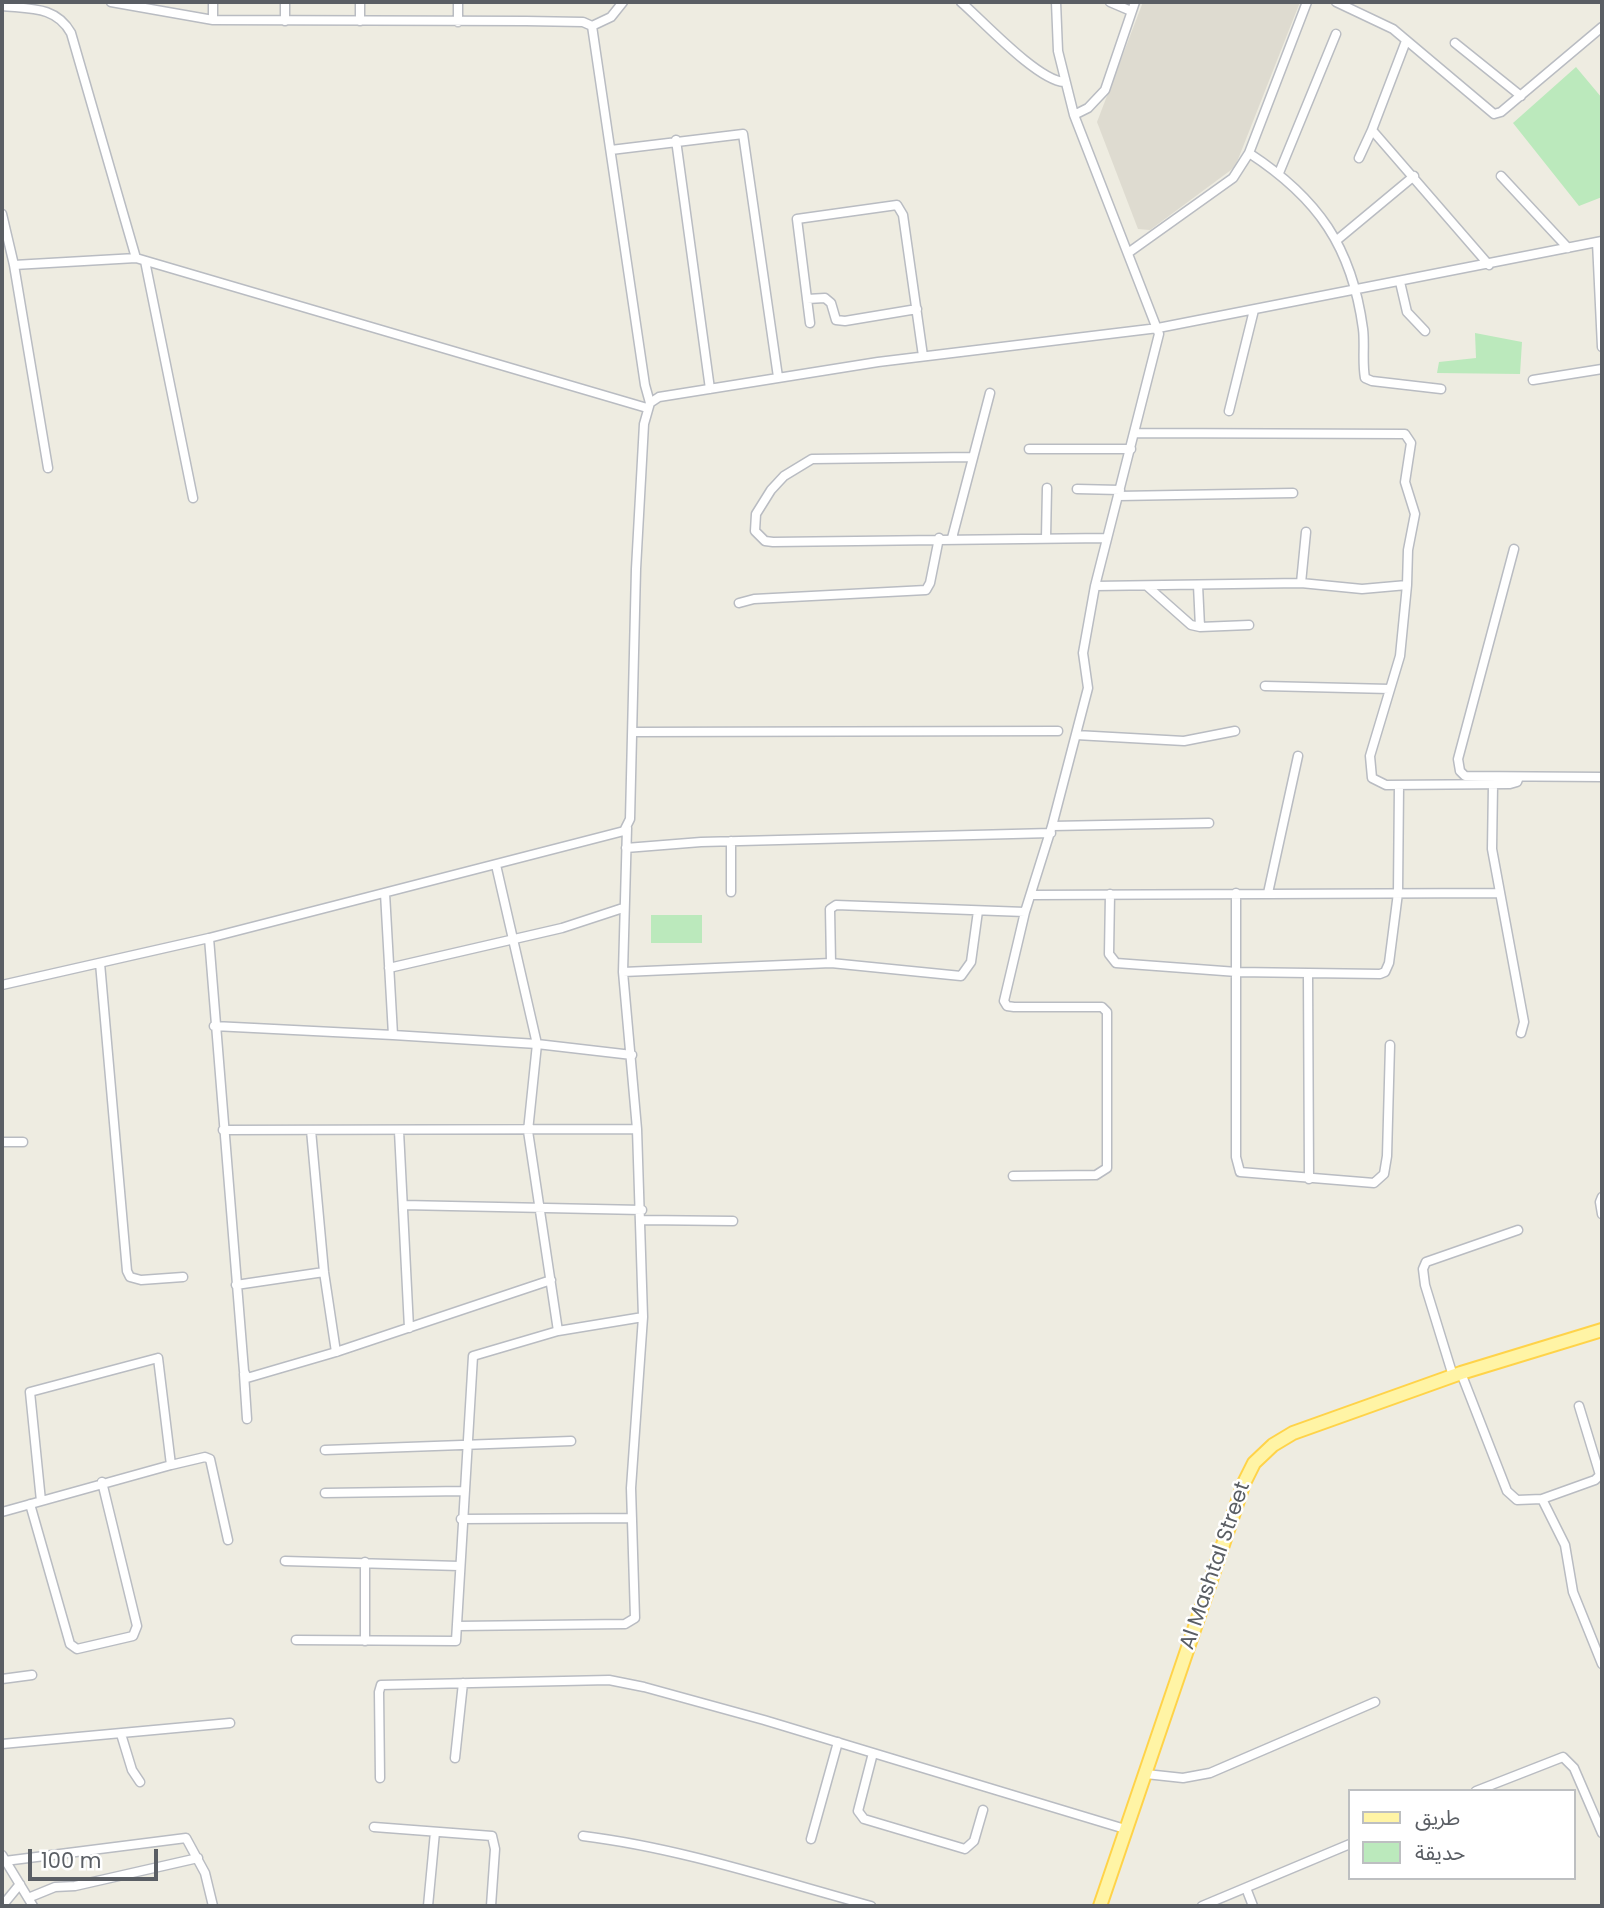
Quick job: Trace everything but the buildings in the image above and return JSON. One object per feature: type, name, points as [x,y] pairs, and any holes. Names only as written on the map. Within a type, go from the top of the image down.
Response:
[{"type":"main road","name":"Al Mashtal Street","points":[[1100,1906],[1244,1483],[1254,1464],[1273,1445],[1293,1433],[1457,1374],[1602,1330]]},
{"type":"street","points":[[111,2],[213,20],[583,22],[592,26]]},
{"type":"street","points":[[213,2],[213,20]]},
{"type":"street","points":[[285,2],[285,21]]},
{"type":"street","points":[[360,2],[360,21]]},
{"type":"street","points":[[458,2],[458,22]]},
{"type":"street","points":[[592,26],[611,16],[623,2]]},
{"type":"street","points":[[961,2],[1041,72],[1056,81],[1064,82]]},
{"type":"street","points":[[1013,1176],[1096,1175],[1102,1174],[1107,1168],[1107,1012],[1102,1007],[1007,1006],[1005,993],[1088,688],[1083,653],[1095,586],[1158,341],[1158,328],[1074,115],[1064,82],[1057,40],[1056,2]]},
{"type":"street","points":[[1074,115],[1088,108],[1105,90],[1133,6],[1110,2]]},
{"type":"street","points":[[1128,253],[1233,178],[1249,153],[1307,2]]},
{"type":"street","points":[[1336,2],[1353,5],[1387,25],[1494,114],[1521,96],[1602,27]]},
{"type":"street","points":[[2,6],[51,12],[65,23],[141,260],[193,498]]},
{"type":"street","points":[[458,1626],[625,1624],[632,1621],[636,1614],[631,1488],[643,1317],[642,1210],[632,1055],[623,972],[623,908],[634,732],[636,569],[649,406],[592,26]]},
{"type":"street","points":[[1279,173],[1336,34]]},
{"type":"street","points":[[1359,158],[1406,41]]},
{"type":"street","points":[[1455,43],[1521,96]]},
{"type":"street","points":[[1372,130],[1489,265]]},
{"type":"street","points":[[611,150],[676,140],[743,134],[778,377]]},
{"type":"street","points":[[676,140],[710,389]]},
{"type":"street","points":[[1249,153],[1279,173],[1338,240],[1356,290],[1367,380],[1441,389]]},
{"type":"street","points":[[1338,240],[1414,176]]},
{"type":"street","points":[[1501,176],[1568,248]]},
{"type":"street","points":[[810,323],[797,219],[897,205],[903,215],[923,356]]},
{"type":"street","points":[[2,214],[14,265],[48,468]]},
{"type":"street","points":[[14,265],[141,260],[649,406],[666,395],[778,377],[923,356],[1158,328],[1599,242],[1602,347]]},
{"type":"street","points":[[1400,282],[1407,312],[1425,331]]},
{"type":"street","points":[[807,299],[825,298],[831,303],[836,320],[845,321],[917,309]]},
{"type":"street","points":[[1229,411],[1254,310]]},
{"type":"street","points":[[1533,380],[1602,369]]},
{"type":"street","points":[[952,538],[990,393]]},
{"type":"street","points":[[1135,433],[1405,434],[1411,443],[1405,482],[1415,514],[1408,550],[1400,656],[1369,770],[1379,783],[1399,785],[1514,784],[1519,777]]},
{"type":"street","points":[[1029,449],[1131,449]]},
{"type":"street","points":[[973,457],[813,459],[778,481],[754,520],[759,537],[773,542],[1106,538]]},
{"type":"street","points":[[1046,538],[1047,488]]},
{"type":"street","points":[[1077,489],[1119,493],[1293,493]]},
{"type":"street","points":[[1301,583],[1306,532]]},
{"type":"street","points":[[739,603],[754,599],[926,590],[930,583],[939,538]]},
{"type":"street","points":[[1514,550],[1458,760],[1460,771],[1465,776],[1602,777]]},
{"type":"street","points":[[1095,586],[1301,583],[1362,589],[1407,585]]},
{"type":"street","points":[[1198,585],[1200,627]]},
{"type":"street","points":[[1147,586],[1178,616],[1200,627],[1249,625]]},
{"type":"street","points":[[1265,686],[1390,689]]},
{"type":"street","points":[[1076,735],[1184,741],[1234,731]]},
{"type":"street","points":[[634,732],[1058,732]]},
{"type":"street","points":[[1268,893],[1298,756]]},
{"type":"street","points":[[1110,894],[1109,954],[1116,963],[1308,975],[1385,972],[1389,962],[1398,893],[1399,785]]},
{"type":"street","points":[[1493,785],[1492,849],[1524,1022],[1521,1033]]},
{"type":"street","points":[[626,848],[731,841],[1209,823]]},
{"type":"street","points":[[2,985],[209,938],[604,837],[627,828]]},
{"type":"street","points":[[731,841],[731,892]]},
{"type":"street","points":[[496,865],[537,1044],[528,1131],[558,1331]]},
{"type":"street","points":[[384,893],[393,1035]]},
{"type":"street","points":[[1236,893],[1237,1168],[1246,1175],[1374,1183],[1384,1174],[1390,1130],[1390,1045]]},
{"type":"street","points":[[1033,895],[1500,893]]},
{"type":"street","points":[[831,963],[830,909],[836,905],[1025,912]]},
{"type":"street","points":[[389,968],[512,941],[623,908]]},
{"type":"street","points":[[623,972],[831,963],[961,975],[971,962],[978,911]]},
{"type":"street","points":[[209,938],[247,1419]]},
{"type":"street","points":[[100,963],[127,1270],[130,1277],[136,1280],[183,1277]]},
{"type":"street","points":[[1308,975],[1308,1179]]},
{"type":"street","points":[[214,1026],[537,1044],[632,1055]]},
{"type":"street","points":[[223,1130],[637,1129]]},
{"type":"street","points":[[311,1130],[324,1272],[335,1352]]},
{"type":"street","points":[[399,1130],[409,1328]]},
{"type":"street","points":[[2,1142],[23,1142]]},
{"type":"street","points":[[1602,1197],[1602,1214]]},
{"type":"street","points":[[403,1205],[642,1210]]},
{"type":"street","points":[[642,1220],[733,1221]]},
{"type":"street","points":[[1518,1230],[1426,1262],[1423,1269],[1424,1285],[1457,1374],[1507,1491],[1517,1500],[1542,1499],[1601,1478],[1579,1406]]},
{"type":"street","points":[[236,1285],[324,1272]]},
{"type":"street","points":[[244,1371],[247,1378],[254,1379],[551,1280]]},
{"type":"street","points":[[296,1640],[453,1643],[458,1637],[461,1518],[473,1356],[558,1331],[643,1317]]},
{"type":"street","points":[[41,1501],[29,1394],[33,1389],[158,1358],[172,1465]]},
{"type":"street","points":[[325,1450],[466,1447],[571,1441]]},
{"type":"street","points":[[2,1512],[102,1482],[205,1457],[210,1459],[228,1540]]},
{"type":"street","points":[[30,1504],[70,1644],[77,1649],[116,1642],[133,1636],[137,1630],[102,1482]]},
{"type":"street","points":[[325,1493],[463,1491]]},
{"type":"street","points":[[1542,1499],[1565,1545],[1573,1592],[1602,1664]]},
{"type":"street","points":[[461,1518],[632,1518]]},
{"type":"street","points":[[285,1561],[459,1566]]},
{"type":"street","points":[[365,1562],[365,1641]]},
{"type":"street","points":[[2,1679],[32,1675]]},
{"type":"street","points":[[380,1778],[379,1692],[382,1685],[609,1680],[838,1742],[1125,1829]]},
{"type":"street","points":[[455,1758],[463,1683]]},
{"type":"street","points":[[1146,1774],[1183,1779],[1210,1773],[1375,1702]]},
{"type":"street","points":[[2,1744],[230,1723]]},
{"type":"street","points":[[121,1734],[132,1770],[141,1782]]},
{"type":"street","points":[[811,1839],[838,1742]]},
{"type":"street","points":[[873,1753],[858,1811],[864,1819],[965,1849],[974,1841],[983,1810]]},
{"type":"street","points":[[1481,1789],[1557,1757],[1563,1757],[1574,1768],[1602,1833]]},
{"type":"street","points":[[374,1827],[492,1836],[495,1849],[491,1906]]},
{"type":"street","points":[[428,1906],[435,1832]]},
{"type":"street","points":[[583,1836],[619,1841],[745,1871],[871,1906]]},
{"type":"street","points":[[33,1906],[4,1858],[186,1838],[198,1858],[213,1906]]},
{"type":"street","points":[[1202,1906],[1219,1903],[1246,1888],[1348,1845]]},
{"type":"street","points":[[28,1898],[55,1887],[75,1886],[198,1858]]},
{"type":"street","points":[[2,1906],[19,1884]]},
{"type":"street","points":[[1246,1888],[1253,1906]]},
{"type":"shaded area","points":[[1143,2],[1300,2],[1235,167],[1150,230],[1138,229],[1097,122]]},
{"type":"green space","points":[[1576,67],[1602,98],[1602,197],[1579,206],[1513,123]]},
{"type":"green space","points":[[1475,333],[1522,342],[1520,374],[1437,373],[1439,362],[1476,358]]},
{"type":"green space","points":[[651,915],[702,915],[702,943],[651,943]]}]
